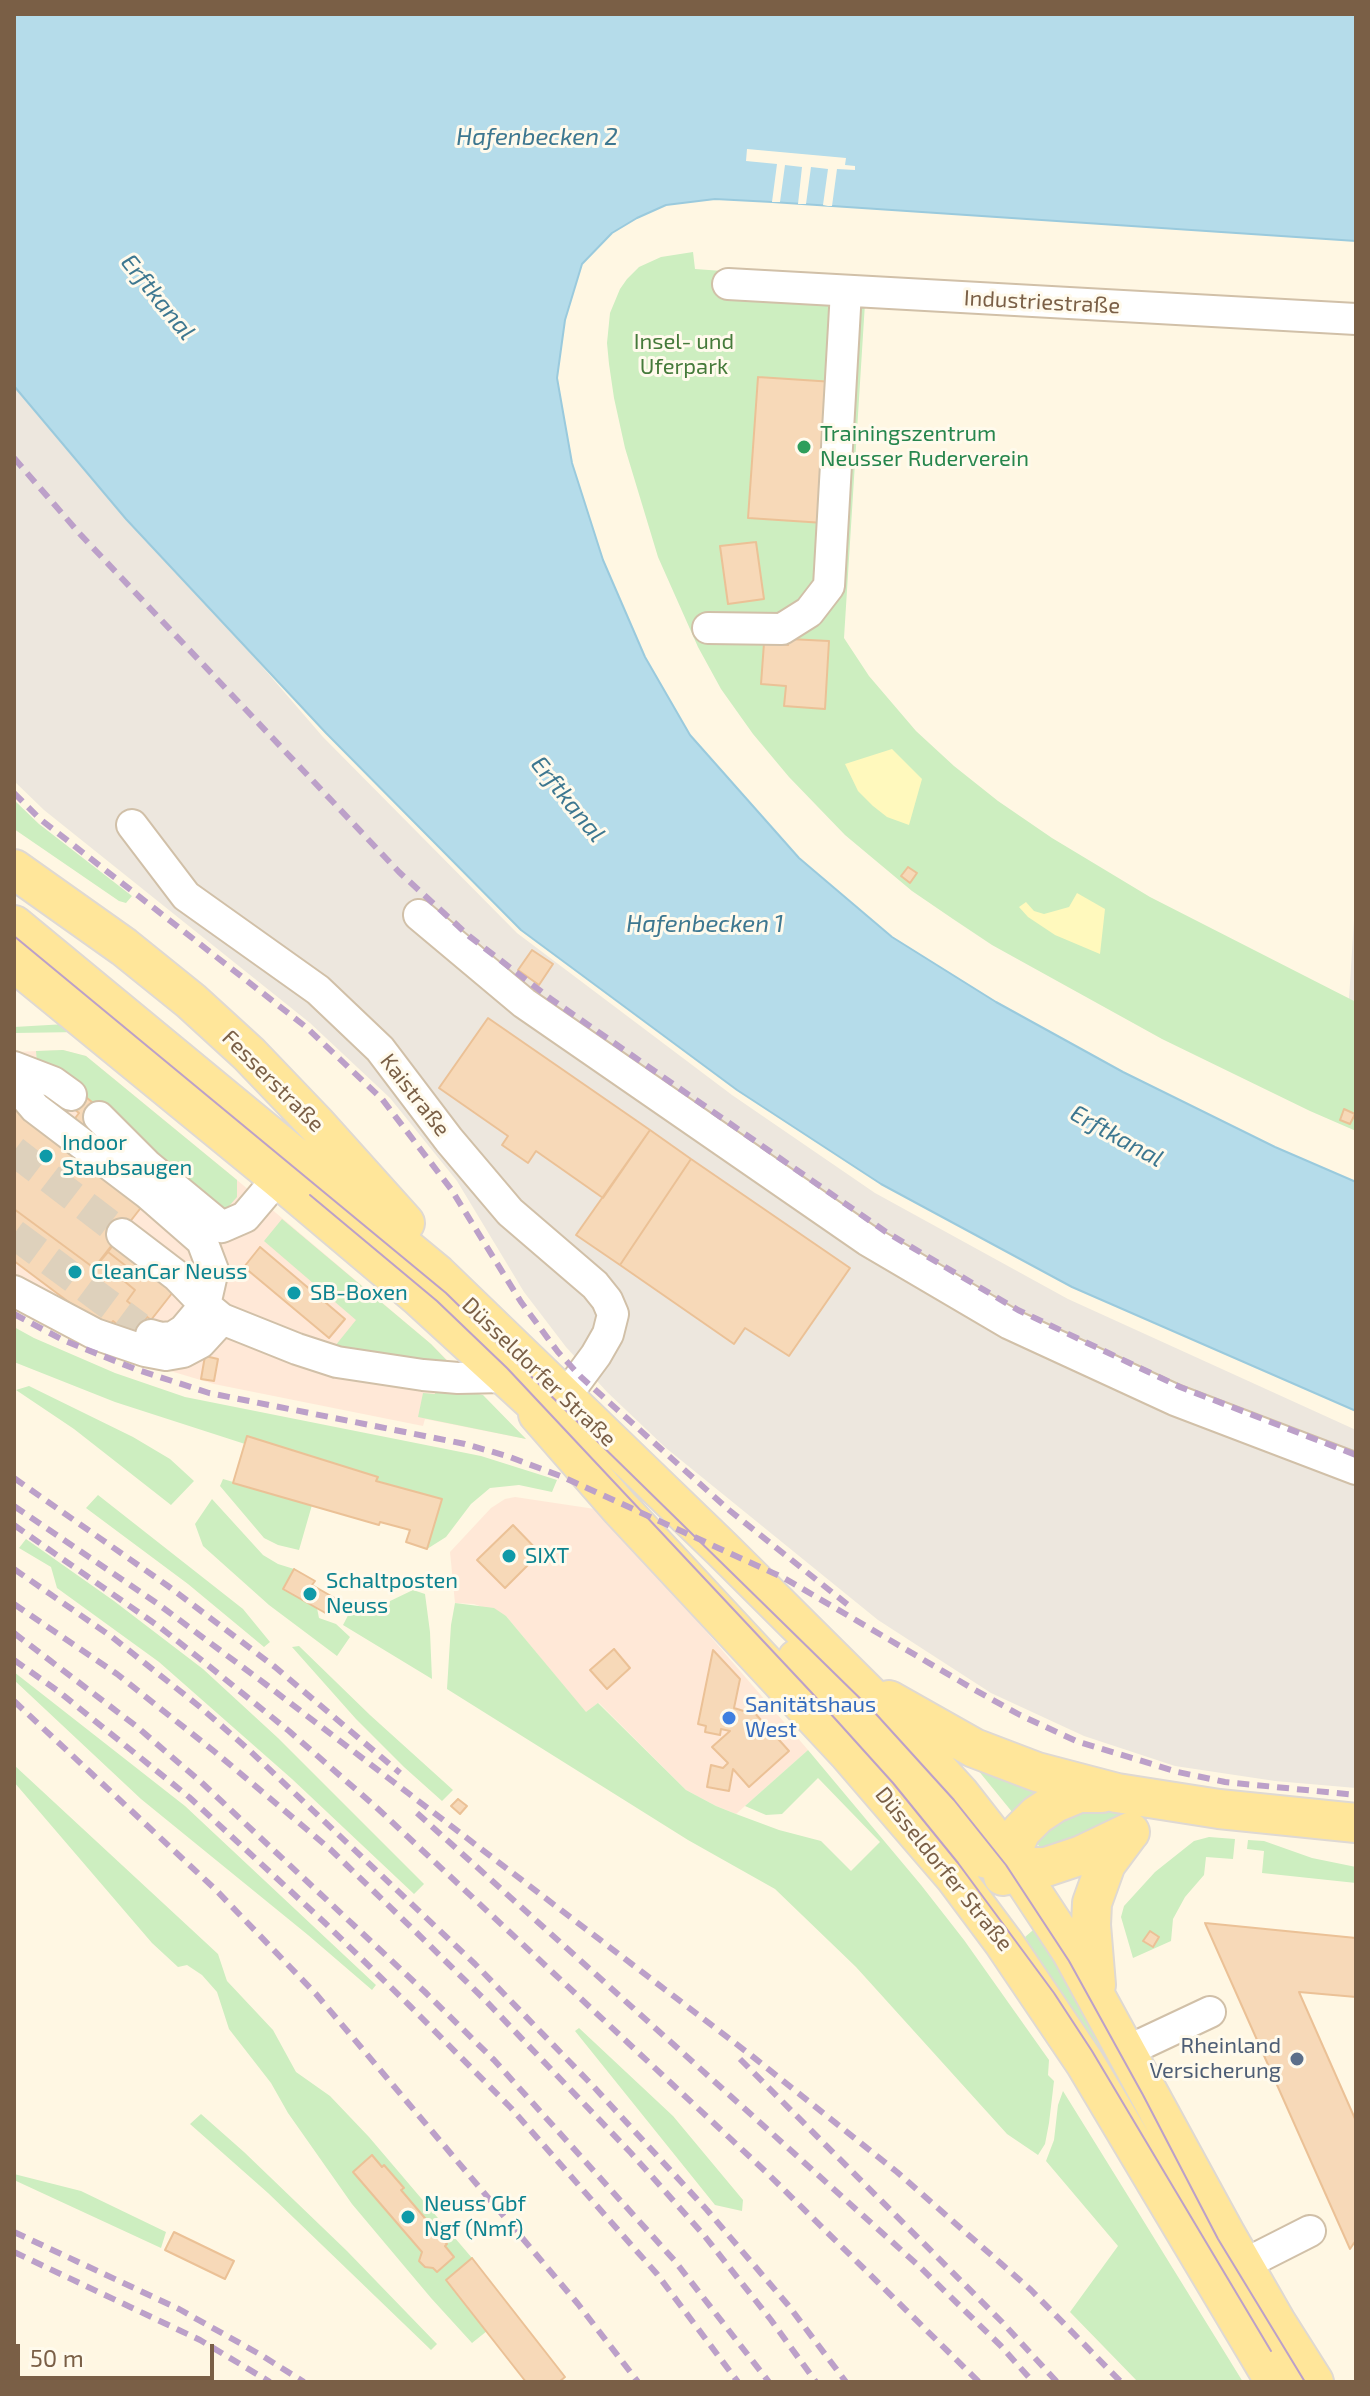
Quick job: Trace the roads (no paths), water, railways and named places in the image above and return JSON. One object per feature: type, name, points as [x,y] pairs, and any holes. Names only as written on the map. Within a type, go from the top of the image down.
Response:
[{"type":"main road","name":"Fesserstraße","points":[[14,869],[124,947],[191,1001],[249,1054],[317,1125],[498,1330]]},
{"type":"main road","name":"Düsseldorfer Straße","points":[[14,925],[437,1274],[498,1330],[880,1706],[959,1793],[1047,1912],[1097,1995],[1243,2265],[1314,2382]]},
{"type":"main road","name":"Düsseldorfer Straße","points":[[14,962],[419,1297],[668,1524],[841,1706],[976,1856],[1046,1867],[1082,1855],[1169,1815],[1219,1809]]},
{"type":"main road","points":[[14,996],[65,1011],[124,1052]]},
{"type":"main road","name":"Düsseldorfer Straße","points":[[505,1377],[611,1498],[849,1754],[954,1876],[1004,1943],[1085,2063],[1275,2382]]},
{"type":"main road","points":[[840,1667],[914,1716],[974,1748],[1037,1772],[1117,1793],[1219,1809],[1356,1823]]},
{"type":"main road","points":[[1004,1943],[1000,1901],[1021,1831],[1055,1803],[1079,1793],[1117,1793]]},
{"type":"main road","points":[[1097,1995],[1092,1903],[1106,1864],[1130,1832]]},
{"type":"street","name":"Industriestraße","points":[[728,284],[1356,319]]},
{"type":"street","points":[[708,628],[782,629],[809,612],[829,586],[846,291]]},
{"type":"street","name":"Kaistraße","points":[[132,825],[186,896],[318,990],[380,1049],[449,1140],[510,1212],[595,1285],[607,1300],[613,1314],[608,1334],[565,1397]]},
{"type":"street","points":[[419,915],[524,1003],[867,1240],[1010,1324],[1175,1400],[1356,1469]]},
{"type":"street","points":[[14,1067],[53,1082],[71,1095]]},
{"type":"street","points":[[14,1083],[35,1108],[147,1193],[202,1241],[213,1270],[214,1312],[200,1343],[183,1352],[166,1355],[95,1334],[14,1291]]},
{"type":"street","points":[[99,1117],[147,1165],[222,1227],[245,1217],[278,1178]]},
{"type":"street","points":[[213,1270],[242,1233],[245,1217]]},
{"type":"street","points":[[122,1234],[177,1276],[214,1312],[297,1349],[337,1362],[423,1375],[505,1377]]},
{"type":"street","points":[[139,1327],[161,1338],[173,1337],[214,1312]]},
{"type":"street","points":[[1127,2051],[1210,2012]]},
{"type":"street","points":[[1243,2265],[1310,2231]]},
{"type":"water","points":[[14,14],[1356,14],[1356,241],[715,199],[666,205],[612,233],[582,264],[565,320],[557,378],[572,463],[603,560],[645,657],[690,735],[799,858],[892,937],[996,1002],[1123,1072],[1275,1147],[1356,1182],[1356,1411],[1072,1287],[881,1184],[737,1090],[521,930],[326,733],[126,519],[14,386]]},
{"type":"tunnel","points":[[14,1151],[122,1234]]},
{"type":"tunnel","points":[[14,1234],[139,1327]]},
{"type":"tram line","points":[[14,936],[446,1293],[876,1714],[954,1800],[1006,1865],[1069,1961],[1218,2239],[1305,2382]]},
{"type":"tram line","points":[[310,1195],[437,1301],[507,1368],[893,1783],[958,1863],[1054,1993],[1092,2051],[1271,2351]]},
{"type":"railway","points":[[14,458],[80,534],[399,872],[469,936],[551,999],[886,1232],[1018,1310],[1180,1387],[1356,1455]]},
{"type":"railway","points":[[14,793],[40,819],[306,1027],[382,1099],[451,1189],[521,1302],[581,1377],[729,1510],[848,1605]]},
{"type":"railway","points":[[14,1314],[63,1340],[135,1369],[209,1393],[465,1444],[563,1477],[784,1578],[975,1690],[1076,1741],[1178,1772],[1225,1782],[1356,1795]]},
{"type":"railway","points":[[14,1478],[168,1586],[275,1667],[400,1773]]},
{"type":"railway","points":[[14,1506],[158,1604],[752,2056],[897,2172],[1031,2290],[1121,2382]]},
{"type":"railway","points":[[14,1525],[161,1628],[289,1731],[376,1807],[765,2171],[979,2382]]},
{"type":"railway","points":[[14,1569],[112,1637],[200,1707],[475,1964],[707,2210],[788,2305],[846,2382]]},
{"type":"railway","points":[[14,1604],[117,1674],[215,1752],[330,1849],[417,1933],[631,2153],[703,2234],[816,2382]]},
{"type":"railway","points":[[14,1633],[136,1726],[201,1782],[494,2060],[674,2260],[769,2382]]},
{"type":"railway","points":[[14,1660],[58,1691],[189,1797],[410,2006],[511,2108],[657,2274],[738,2382]]},
{"type":"railway","points":[[14,1701],[215,1889],[316,1994],[578,2304],[638,2382]]},
{"type":"railway","points":[[417,1813],[920,2267],[1001,2346],[1033,2382]]},
{"type":"railway","points":[[740,2059],[1002,2322],[1057,2382]]},
{"type":"railway","points":[[14,2232],[179,2309],[304,2382]]},
{"type":"railway","points":[[14,2252],[200,2340],[270,2382]]},
{"type":"place","name":"Trainingszentrum Neusser Ruderverein","points":[[804,447]]},
{"type":"place","name":"Indoor Staubsaugen","points":[[46,1156]]},
{"type":"place","name":"CleanCar Neuss","points":[[75,1272]]},
{"type":"place","name":"SB-Boxen","points":[[294,1293]]},
{"type":"place","name":"SIXT","points":[[509,1556]]},
{"type":"place","name":"Schaltposten Neuss","points":[[310,1594]]},
{"type":"place","name":"Sanitätshaus West","points":[[729,1718]]},
{"type":"place","name":"Rheinland Versicherung","points":[[1297,2059]]},
{"type":"place","name":"Neuss Gbf Ngf (Nmf)","points":[[408,2217]]},
{"type":"water label","name":"Hafenbecken 2","points":[[537,137]]},
{"type":"water label","name":"Erftkanal","points":[[158,297]]},
{"type":"water label","name":"Erftkanal","points":[[568,799]]},
{"type":"water label","name":"Hafenbecken 1","points":[[705,924]]},
{"type":"water label","name":"Erftkanal","points":[[1117,1136]]},
{"type":"park label","name":"Insel- und Uferpark","points":[[684,354]]}]
